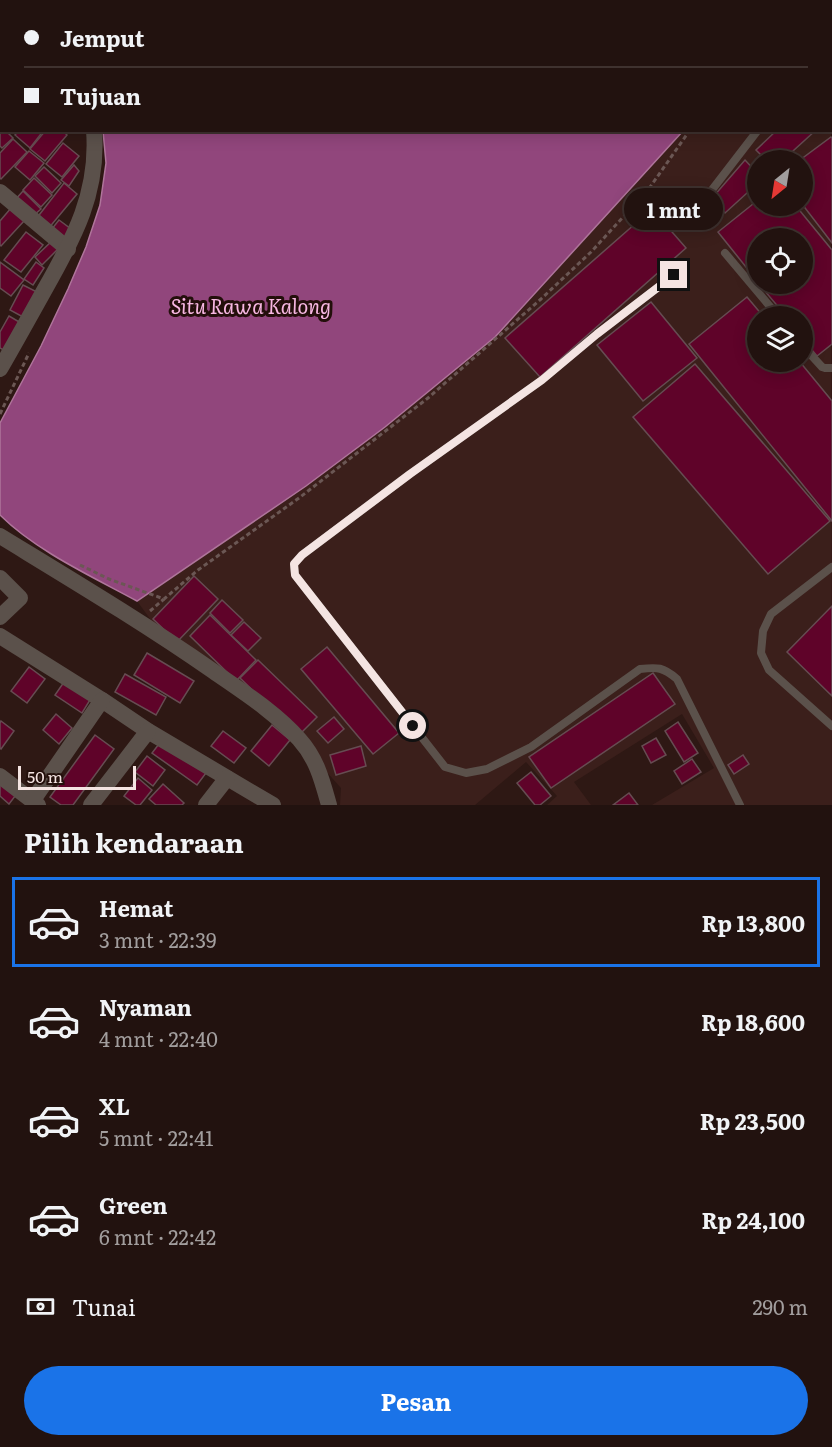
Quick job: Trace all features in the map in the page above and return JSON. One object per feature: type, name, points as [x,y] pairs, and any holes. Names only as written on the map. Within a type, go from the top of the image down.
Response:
[{"type":"street","points":[[0,369],[68,249],[82,216],[94,170],[94,132]]},
{"type":"street","points":[[0,192],[68,249]]},
{"type":"street","points":[[0,536],[138,621],[273,714],[300,740],[319,768],[329,805]]},
{"type":"street","points":[[0,578],[21,598],[0,617]]},
{"type":"street","points":[[0,636],[148,731],[273,805]]},
{"type":"street","points":[[0,776],[36,802],[102,700]]},
{"type":"street","points":[[91,805],[148,731]]},
{"type":"street","points":[[206,805],[227,778]]},
{"type":"lane","points":[[708,195],[756,132]]},
{"type":"lane","points":[[725,253],[770,306]]},
{"type":"lane","points":[[674,275],[542,380],[410,474],[302,555],[294,564],[295,575],[445,768],[466,773],[488,769],[531,747],[640,669],[656,667],[667,670],[677,679],[740,805]]},
{"type":"lane","points":[[813,357],[822,367],[832,368]]},
{"type":"lane","points":[[832,567],[771,614],[763,631],[761,653],[769,670],[832,726]]},
{"type":"path","points":[[80,564],[109,579],[164,599],[198,570],[299,498],[428,398],[541,299],[591,252],[648,190],[689,132]]},
{"type":"shaded area","points":[[682,132],[831,132],[832,805],[652,805],[714,768],[682,714],[574,782],[591,805],[547,805],[557,796],[526,762],[475,805],[340,805],[341,788],[306,749],[167,642],[137,601],[306,486],[385,427],[495,337]]},
{"type":"water","name":"Situ Rawa Kalong","points":[[103,132],[682,132],[495,337],[385,427],[306,486],[137,601],[48,552],[0,515],[0,423],[41,346],[86,247],[100,205],[106,163]]},
{"type":"building","points":[[0,132],[7,132],[13,138],[2,148]]},
{"type":"building","points":[[17,132],[42,132],[30,148],[15,135]]},
{"type":"building","points":[[44,132],[64,132],[67,135],[45,161],[30,149]]},
{"type":"building","points":[[775,132],[814,132],[794,150],[756,150]]},
{"type":"building","points":[[832,138],[832,243],[811,216],[813,150]]},
{"type":"building","points":[[13,139],[27,152],[1,179],[0,153]]},
{"type":"building","points":[[63,143],[79,156],[62,177],[46,164]]},
{"type":"building","points":[[29,151],[44,163],[30,180],[15,167]]},
{"type":"building","points":[[745,160],[747,162],[747,193],[725,213],[713,197]]},
{"type":"building","points":[[74,165],[79,171],[69,186],[61,180]]},
{"type":"building","points":[[44,167],[61,183],[52,193],[35,176]]},
{"type":"building","points":[[34,178],[52,195],[41,207],[23,190]]},
{"type":"building","points":[[64,183],[77,194],[48,229],[36,219]]},
{"type":"building","points":[[23,191],[41,209],[34,215],[15,200]]},
{"type":"building","points":[[11,208],[24,221],[1,246],[0,221]]},
{"type":"building","points":[[652,209],[686,248],[540,377],[505,338]]},
{"type":"building","points":[[747,209],[747,216],[804,216],[832,250],[832,344],[817,356],[813,351],[813,306],[778,306],[767,294],[813,294],[813,228],[747,228],[747,268],[718,232]]},
{"type":"building","points":[[59,220],[71,229],[64,239],[51,230]]},
{"type":"building","points":[[26,232],[43,245],[21,272],[4,260]]},
{"type":"building","points":[[52,241],[59,248],[42,265],[35,257]]},
{"type":"building","points":[[0,262],[24,280],[11,296],[0,288]]},
{"type":"building","points":[[36,262],[44,268],[33,285],[24,279]]},
{"type":"building","points":[[23,285],[37,292],[23,317],[10,310]]},
{"type":"building","points":[[747,297],[755,306],[747,306],[747,372],[808,372],[832,401],[832,521],[689,344]]},
{"type":"building","points":[[651,302],[697,358],[643,401],[597,345]]},
{"type":"building","points":[[9,316],[21,323],[5,351],[0,348],[0,332]]},
{"type":"building","points":[[695,364],[830,521],[768,574],[633,417]]},
{"type":"building","points":[[194,576],[218,599],[177,642],[153,619]]},
{"type":"building","points":[[222,600],[243,620],[230,633],[210,613]]},
{"type":"building","points":[[832,606],[832,696],[787,652]]},
{"type":"building","points":[[210,615],[256,660],[236,681],[190,636]]},
{"type":"building","points":[[244,622],[261,638],[248,651],[231,635]]},
{"type":"building","points":[[327,647],[399,733],[373,754],[301,669]]},
{"type":"building","points":[[147,653],[194,681],[180,703],[134,675]]},
{"type":"building","points":[[258,660],[317,717],[299,735],[240,678]]},
{"type":"building","points":[[29,667],[45,679],[27,703],[11,691]]},
{"type":"building","points":[[653,673],[675,704],[551,788],[529,757]]},
{"type":"building","points":[[125,674],[166,697],[156,715],[115,692]]},
{"type":"building","points":[[64,682],[90,700],[82,713],[55,695]]},
{"type":"building","points":[[56,714],[72,728],[59,744],[43,730]]},
{"type":"building","points":[[334,717],[344,729],[328,743],[317,731]]},
{"type":"building","points":[[1,721],[14,731],[1,749],[0,723]]},
{"type":"building","points":[[678,722],[698,753],[684,762],[665,731]]},
{"type":"building","points":[[272,725],[290,740],[269,766],[251,751]]},
{"type":"building","points":[[223,731],[246,748],[234,763],[211,746]]},
{"type":"building","points":[[95,735],[114,749],[73,805],[61,805],[50,797]]},
{"type":"building","points":[[656,738],[666,755],[651,763],[642,746]]},
{"type":"building","points":[[162,740],[206,773],[197,785],[152,753]]},
{"type":"building","points":[[361,746],[366,766],[336,775],[330,755]]},
{"type":"building","points":[[743,755],[749,764],[734,774],[728,765]]},
{"type":"building","points":[[147,756],[165,770],[153,786],[135,772]]},
{"type":"building","points":[[692,759],[701,772],[682,784],[674,771]]},
{"type":"building","points":[[531,772],[551,796],[540,805],[535,805],[517,783]]},
{"type":"building","points":[[0,778],[19,791],[9,804],[0,796]]},
{"type":"building","points":[[138,778],[152,790],[140,805],[136,805],[124,796]]},
{"type":"building","points":[[163,784],[184,803],[182,805],[156,805],[149,799]]},
{"type":"building","points":[[629,793],[638,805],[613,805]]},
{"type":"route","points":[[413,726],[295,575],[294,564],[302,555],[410,474],[542,380],[674,275]]}]
